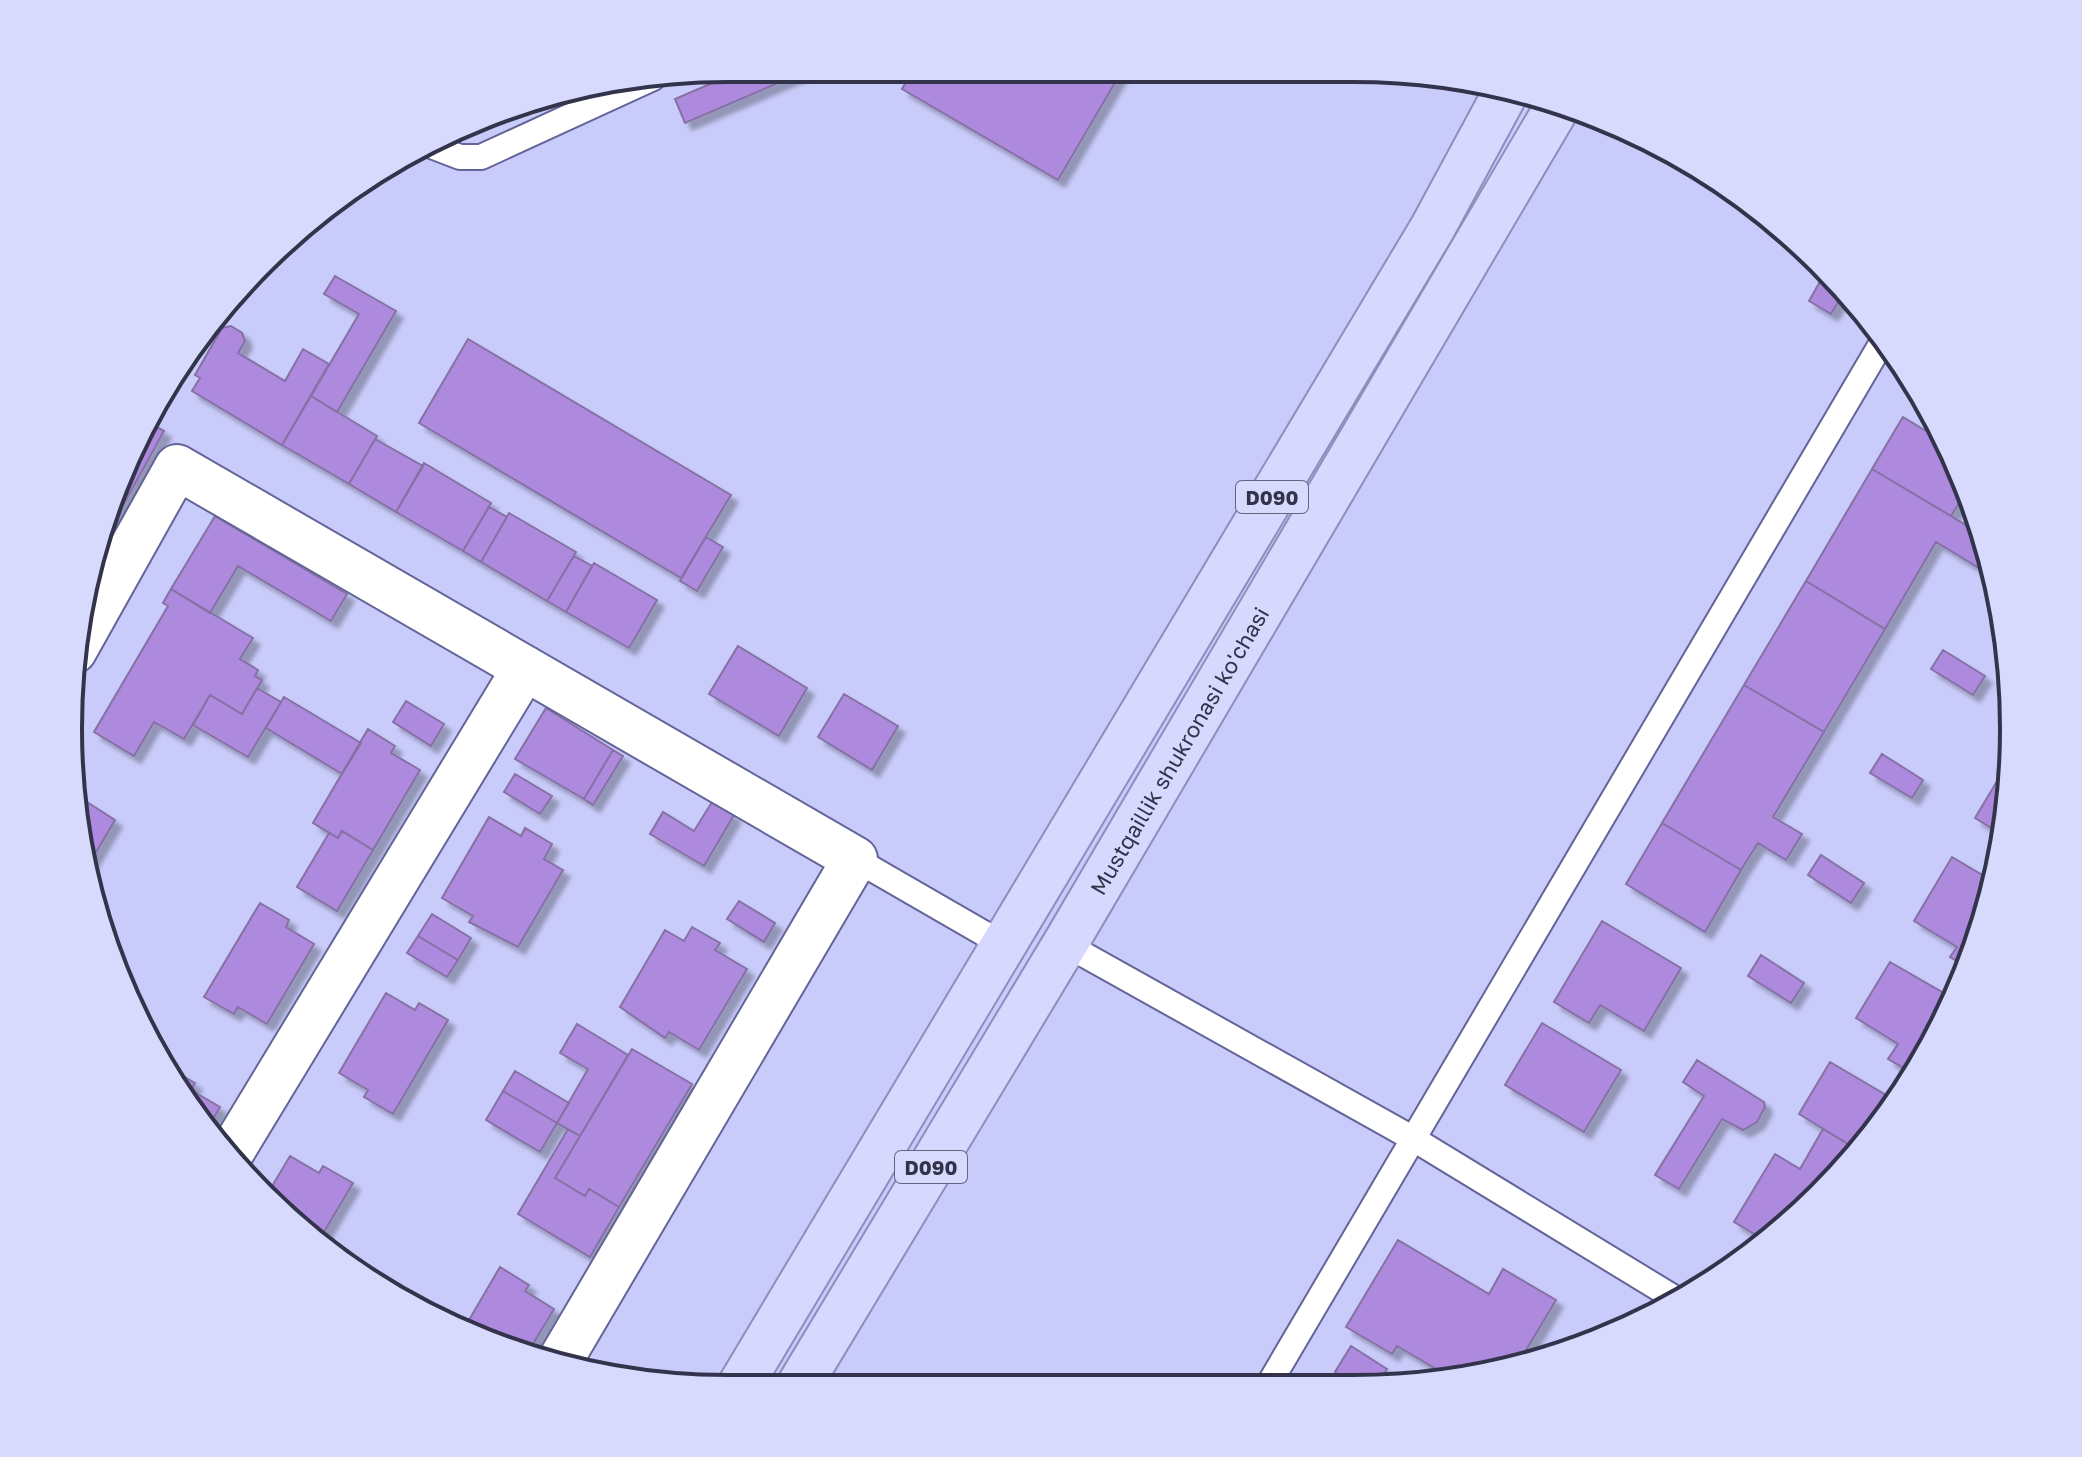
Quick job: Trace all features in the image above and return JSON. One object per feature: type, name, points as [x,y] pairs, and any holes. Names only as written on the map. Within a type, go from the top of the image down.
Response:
[{"type":"main road","name":"D090","points":[[746,1375],[1433,227],[1502,99]]},
{"type":"main road","name":"Mustqaillik shukronasi ko'chasi","points":[[805,1375],[1065,944],[1553,114]]},
{"type":"street","points":[[91,620],[177,467],[855,859],[564,1354]]},
{"type":"street","points":[[235,1146],[525,668]]},
{"type":"lane","points":[[441,150],[460,157],[481,157],[625,91]]},
{"type":"lane","points":[[1274,1375],[1877,350]]},
{"type":"lane","points":[[855,859],[1004,945]]},
{"type":"lane","points":[[1065,944],[1412,1138],[1667,1293]]},
{"type":"building","points":[[714,82],[780,82],[685,123],[675,99]]},
{"type":"building","points":[[906,82],[1115,82],[1058,180],[902,89]]},
{"type":"building","points":[[335,276],[396,311],[337,412],[311,396],[359,314],[324,294]]},
{"type":"building","points":[[1820,281],[1839,301],[1831,314],[1809,301]]},
{"type":"building","points":[[231,326],[242,333],[245,341],[238,353],[285,381],[303,349],[329,364],[282,445],[192,391],[200,378],[195,375],[222,328]]},
{"type":"building","points":[[468,339],[731,495],[681,578],[419,423]]},
{"type":"building","points":[[311,396],[377,436],[349,484],[282,445]]},
{"type":"building","points":[[1903,417],[1927,431],[1959,503],[1951,516],[1872,469]]},
{"type":"building","points":[[157,427],[164,431],[119,512]]},
{"type":"building","points":[[375,439],[423,466],[396,512],[349,484]]},
{"type":"building","points":[[424,463],[491,503],[463,551],[396,512]]},
{"type":"building","points":[[1872,469],[1967,526],[1980,569],[1936,542],[1885,629],[1806,581]]},
{"type":"building","points":[[489,507],[507,517],[481,562],[463,551]]},
{"type":"building","points":[[509,513],[576,552],[547,601],[481,562]]},
{"type":"building","points":[[215,516],[347,594],[331,621],[238,566],[210,613],[171,589]]},
{"type":"building","points":[[706,537],[723,547],[697,591],[680,581]]},
{"type":"building","points":[[574,556],[592,566],[566,612],[547,601]]},
{"type":"building","points":[[594,563],[657,600],[629,648],[566,612]]},
{"type":"building","points":[[1806,581],[1885,629],[1824,732],[1744,685]]},
{"type":"building","points":[[171,589],[253,638],[240,659],[258,670],[255,676],[262,680],[242,714],[210,695],[184,739],[154,722],[134,756],[94,732],[168,606],[163,603]]},
{"type":"building","points":[[738,646],[807,688],[779,736],[709,694]]},
{"type":"building","points":[[1943,650],[1985,676],[1973,695],[1931,669]]},
{"type":"building","points":[[1744,685],[1824,732],[1773,817],[1802,834],[1786,860],[1758,843],[1741,870],[1662,823]]},
{"type":"building","points":[[257,688],[281,702],[248,757],[193,725],[210,695],[242,714]]},
{"type":"building","points":[[844,694],[898,726],[872,770],[818,737]]},
{"type":"building","points":[[284,697],[361,743],[342,774],[266,728]]},
{"type":"building","points":[[406,701],[444,724],[431,746],[393,722]]},
{"type":"building","points":[[546,708],[613,750],[584,799],[515,759]]},
{"type":"building","points":[[368,729],[395,746],[391,753],[420,770],[373,850],[342,831],[338,838],[313,823]]},
{"type":"building","points":[[613,750],[623,756],[593,805],[584,799]]},
{"type":"building","points":[[1882,754],[1923,780],[1912,798],[1870,773]]},
{"type":"building","points":[[515,774],[552,796],[540,814],[504,792]]},
{"type":"building","points":[[1998,780],[1992,828],[1975,818]]},
{"type":"building","points":[[87,802],[115,820],[94,855],[88,813]]},
{"type":"building","points":[[712,802],[734,815],[704,866],[650,834],[663,812],[694,831]]},
{"type":"building","points":[[489,817],[521,836],[525,828],[552,844],[544,859],[563,870],[518,947],[469,922],[473,916],[442,898]]},
{"type":"building","points":[[1662,823],[1741,870],[1705,932],[1626,884]]},
{"type":"building","points":[[342,831],[373,850],[337,911],[297,887],[329,833],[338,838]]},
{"type":"building","points":[[1821,855],[1864,883],[1851,903],[1808,875]]},
{"type":"building","points":[[1952,857],[1983,875],[1957,961],[1950,957],[1957,947],[1914,921]]},
{"type":"building","points":[[739,901],[775,923],[764,942],[727,919]]},
{"type":"building","points":[[260,903],[289,920],[286,927],[314,944],[267,1024],[238,1007],[234,1014],[204,997]]},
{"type":"building","points":[[432,914],[471,938],[458,960],[418,936]]},
{"type":"building","points":[[1602,921],[1681,968],[1644,1031],[1600,1005],[1589,1023],[1554,1002]]},
{"type":"building","points":[[692,927],[720,943],[715,950],[747,969],[699,1050],[669,1032],[665,1038],[620,1007],[665,930],[684,941]]},
{"type":"building","points":[[418,936],[458,960],[447,977],[407,953]]},
{"type":"building","points":[[1761,955],[1804,983],[1791,1003],[1748,976]]},
{"type":"building","points":[[1890,962],[1943,993],[1903,1068],[1888,1059],[1898,1044],[1856,1018]]},
{"type":"building","points":[[386,993],[415,1010],[419,1003],[448,1020],[393,1114],[364,1097],[368,1090],[339,1073]]},
{"type":"building","points":[[1542,1023],[1621,1070],[1584,1132],[1505,1085]]},
{"type":"building","points":[[577,1024],[628,1055],[580,1136],[557,1123],[588,1069],[560,1053]]},
{"type":"building","points":[[632,1049],[692,1084],[619,1207],[589,1189],[585,1196],[555,1178]]},
{"type":"building","points":[[1697,1060],[1764,1102],[1765,1107],[1757,1122],[1743,1130],[1722,1119],[1679,1189],[1655,1175],[1704,1096],[1683,1082]]},
{"type":"building","points":[[1830,1062],[1886,1095],[1849,1144],[1799,1114]]},
{"type":"building","points":[[515,1071],[569,1103],[557,1123],[503,1091]]},
{"type":"building","points":[[184,1077],[195,1083],[192,1089]]},
{"type":"building","points":[[503,1091],[557,1123],[540,1152],[486,1120]]},
{"type":"building","points":[[194,1092],[220,1107],[213,1118]]},
{"type":"building","points":[[568,1129],[580,1136],[555,1178],[585,1196],[589,1189],[619,1207],[590,1257],[518,1214]]},
{"type":"building","points":[[1823,1129],[1848,1144],[1811,1186],[1755,1235],[1734,1222],[1775,1154],[1800,1169]]},
{"type":"building","points":[[290,1156],[319,1173],[323,1166],[353,1183],[324,1232],[272,1187]]},
{"type":"building","points":[[1398,1240],[1489,1294],[1503,1269],[1556,1300],[1525,1352],[1438,1369],[1397,1346],[1392,1354],[1346,1327]]},
{"type":"building","points":[[500,1267],[529,1285],[525,1291],[554,1309],[533,1345],[469,1320]]},
{"type":"building","points":[[1351,1346],[1387,1369],[1384,1374],[1340,1375],[1335,1372]]}]
